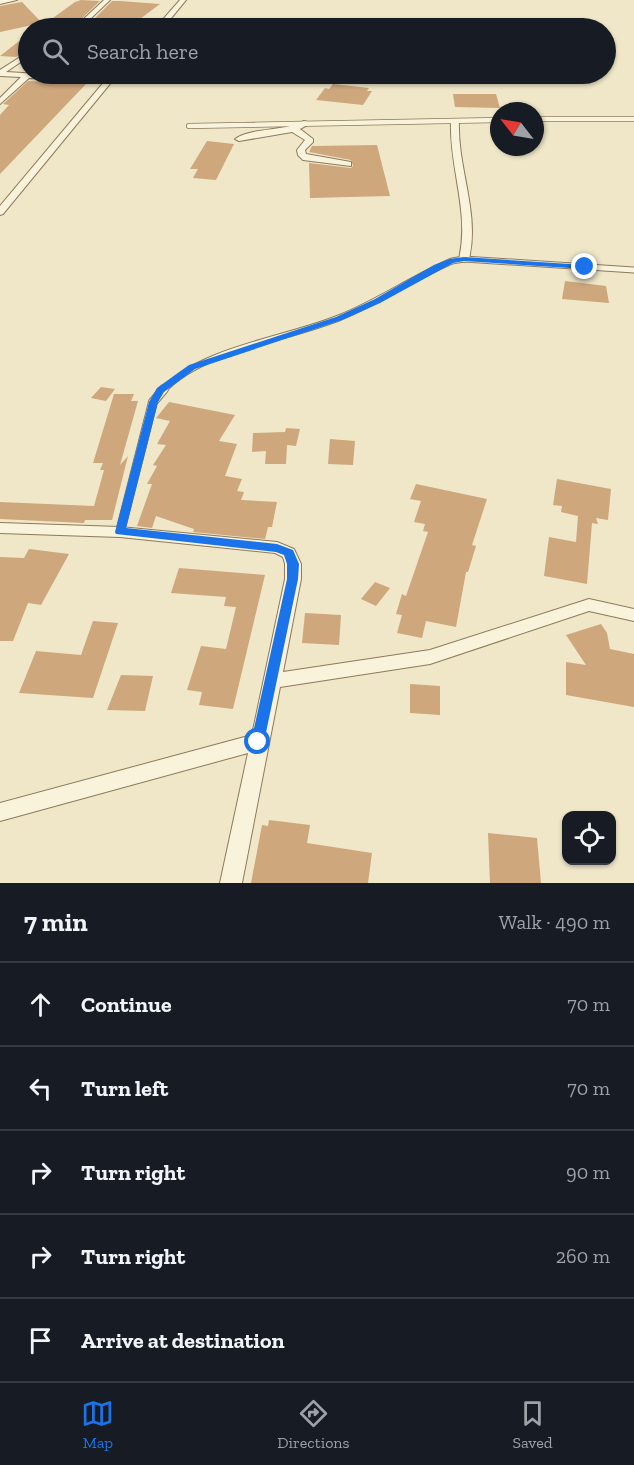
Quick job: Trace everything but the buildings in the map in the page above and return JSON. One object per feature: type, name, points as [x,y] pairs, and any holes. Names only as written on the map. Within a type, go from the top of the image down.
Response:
[{"type":"street","points":[[0,2],[14,0]]},
{"type":"street","points":[[88,18],[107,0]]},
{"type":"street","points":[[168,18],[183,0]]},
{"type":"street","points":[[0,74],[18,61]]},
{"type":"street","points":[[0,74],[18,75]]},
{"type":"street","points":[[0,102],[19,84]]},
{"type":"street","points":[[0,212],[106,84]]},
{"type":"street","points":[[455,121],[453,134],[470,243],[464,259]]},
{"type":"street","points":[[239,139],[260,133],[295,130],[307,123]]},
{"type":"street","points":[[295,130],[309,140],[301,150],[302,155],[306,158],[348,164]]},
{"type":"street","points":[[0,528],[120,532],[277,548],[289,553],[293,564],[293,579],[231,883]]},
{"type":"street","points":[[272,681],[430,657],[589,605],[634,615]]},
{"type":"street","points":[[0,812],[258,742]]},
{"type":"lane","points":[[544,119],[634,118]]},
{"type":"lane","points":[[189,126],[490,120]]},
{"type":"lane","points":[[120,532],[153,402],[171,381],[192,367],[339,318],[378,301],[436,267],[452,261],[464,259],[634,270]]},
{"type":"route","points":[[258,742],[293,579],[293,564],[289,553],[277,548],[120,532],[148,419],[153,402],[161,390],[192,367],[300,333],[339,318],[378,301],[436,267],[452,261],[464,259],[585,267]]}]
